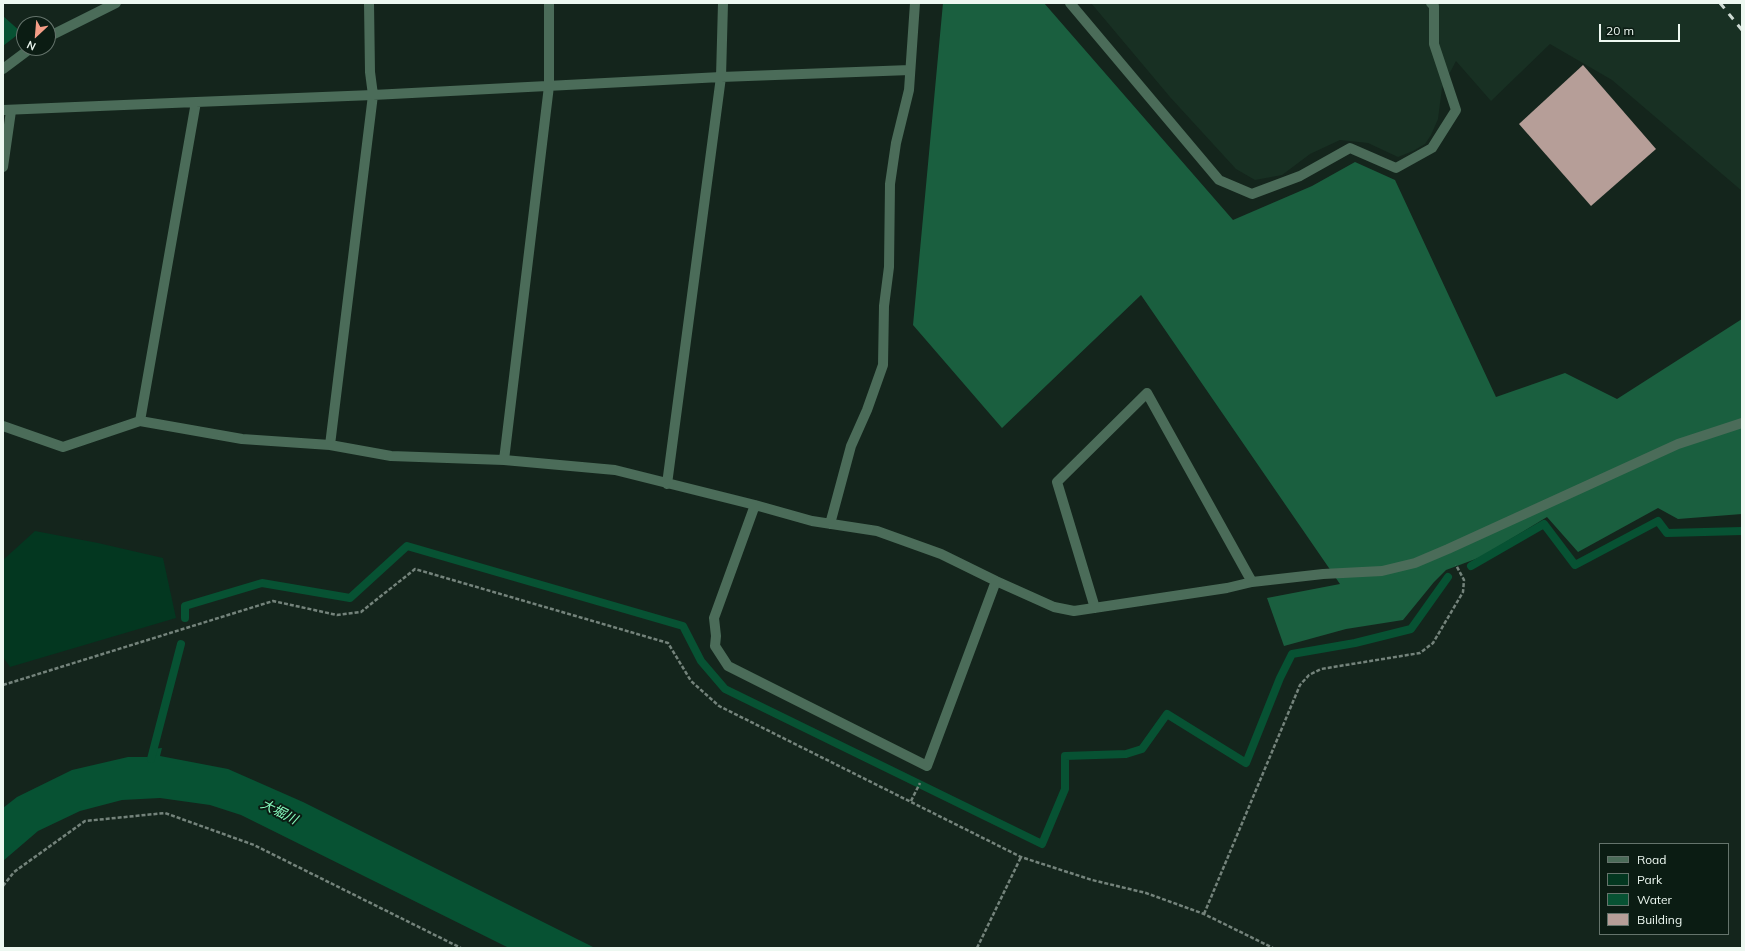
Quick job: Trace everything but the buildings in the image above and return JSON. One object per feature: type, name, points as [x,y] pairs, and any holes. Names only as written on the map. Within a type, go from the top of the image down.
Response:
[{"type":"street","points":[[56,32],[100,6],[116,3]]},
{"type":"street","points":[[330,445],[373,95],[370,72],[369,3]]},
{"type":"street","points":[[504,460],[549,86],[549,3]]},
{"type":"street","points":[[667,484],[721,77],[723,3]]},
{"type":"street","points":[[830,524],[851,446],[867,410],[883,365],[884,306],[889,267],[890,184],[896,143],[909,90],[915,3]]},
{"type":"street","points":[[1070,3],[1219,180],[1252,194],[1300,176],[1350,148],[1396,168],[1432,148],[1456,110],[1434,44],[1434,6],[1431,3]]},
{"type":"street","points":[[3,69],[20,56]]},
{"type":"street","points":[[3,167],[7,111],[373,95],[721,77],[910,70]]},
{"type":"street","points":[[140,421],[196,102]]},
{"type":"street","points":[[1095,608],[1056,482],[1147,393],[1252,582]]},
{"type":"street","points":[[3,426],[63,447],[140,421],[242,439],[330,445],[391,456],[504,460],[615,470],[755,505],[812,521],[877,531],[941,554],[1054,607],[1074,611],[1227,588],[1252,582],[1323,574],[1382,571],[1415,563],[1678,444],[1742,423]]},
{"type":"street","points":[[755,505],[714,618],[716,636],[715,646],[728,666],[927,766],[996,581]]},
{"type":"path","points":[[1204,914],[1300,685],[1309,675],[1321,670],[1420,653],[1433,643],[1463,592],[1464,580],[1448,549]]},
{"type":"path","points":[[3,685],[273,601],[337,615],[361,612],[415,569],[668,643],[692,681],[719,706],[1021,857],[1092,880],[1146,893],[1204,914],[1273,948]]},
{"type":"path","points":[[911,802],[915,793]]},
{"type":"path","points":[[3,886],[14,872],[85,822],[165,814],[254,845],[461,948]]},
{"type":"path","points":[[977,948],[1021,857]]},
{"type":"shaded area","points":[[943,3],[1044,3],[1233,220],[1312,186],[1355,162],[1395,180],[1496,397],[1565,373],[1617,399],[1742,319],[1742,514],[1678,519],[1658,508],[1578,552],[1547,517],[1481,557],[1446,570],[1434,582],[1403,620],[1346,629],[1284,646],[1267,598],[1340,584],[1141,295],[1002,428],[913,325]]},
{"type":"shaded area","points":[[1091,3],[1742,3],[1742,191],[1612,80],[1550,44],[1491,101],[1456,61],[1442,88],[1438,119],[1431,135],[1425,144],[1413,151],[1398,157],[1368,143],[1340,140],[1310,154],[1282,175],[1255,180],[1236,169],[1170,97]]},
{"type":"green space","points":[[35,531],[98,543],[163,558],[176,618],[10,667],[3,657],[3,560]]},
{"type":"water","points":[[3,16],[16,28],[16,36],[3,46]]},
{"type":"water","name":"大堀川","points":[[162,748],[160,756],[228,769],[303,802],[595,948],[509,948],[241,815],[210,805],[160,798],[122,800],[80,811],[38,831],[3,861],[3,808],[17,797],[72,770],[128,757],[148,757],[150,749]]},
{"type":"waterway","points":[[1471,566],[1544,524],[1575,565],[1658,521],[1667,533],[1742,531]]},
{"type":"waterway","points":[[185,618],[185,606],[262,583],[350,598],[407,546],[683,626],[701,661],[725,689],[1042,844],[1065,789],[1065,756],[1126,754],[1142,749],[1167,714],[1246,763],[1280,678],[1292,654],[1355,643],[1411,629],[1448,577]]},
{"type":"waterway","points":[[151,759],[181,644]]},
{"type":"railway","points":[[1720,3],[1742,30]]}]
